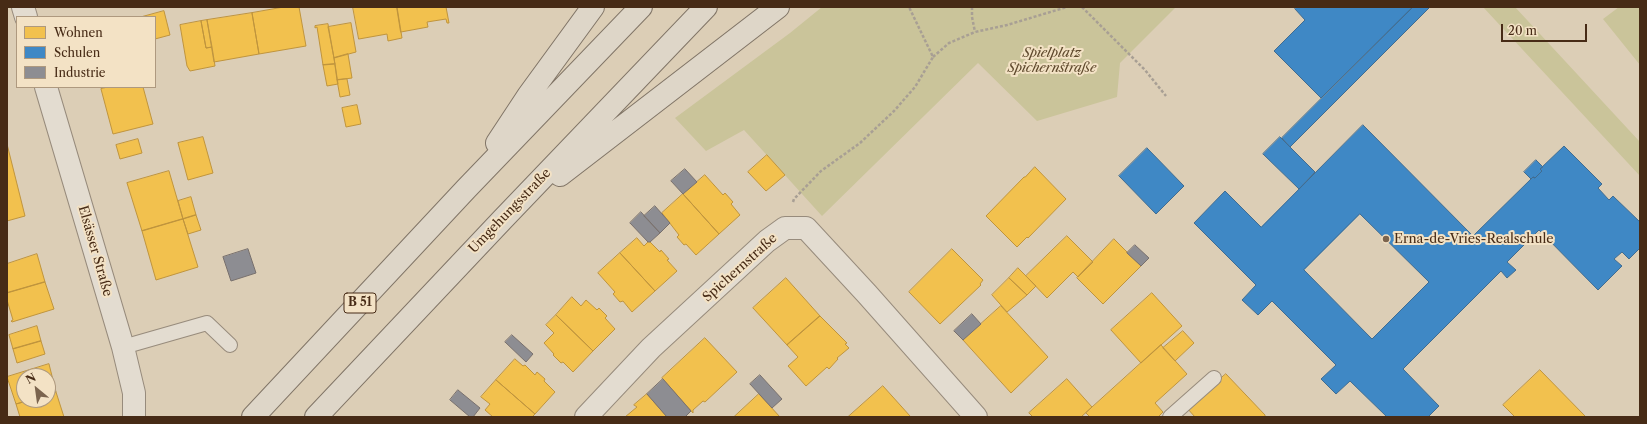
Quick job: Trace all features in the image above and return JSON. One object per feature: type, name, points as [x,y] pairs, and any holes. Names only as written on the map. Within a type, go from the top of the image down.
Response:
[{"type":"highway","points":[[466,189],[528,96],[593,7]]},
{"type":"highway","name":"B 51","points":[[253,417],[466,189],[641,7]]},
{"type":"highway","name":"Umgehungsstraße","points":[[316,417],[706,7]]},
{"type":"highway","points":[[502,220],[778,7]]},
{"type":"street","name":"Elsässer Straße","points":[[46,88],[123,347],[134,393],[134,417]]},
{"type":"street","name":"Spichernstraße","points":[[586,417],[651,348],[767,241],[785,228],[806,228],[862,288],[976,417]]},
{"type":"lane","points":[[123,347],[207,323],[230,345]]},
{"type":"lane","points":[[1170,417],[1214,378]]},
{"type":"path","points":[[909,7],[933,57]]},
{"type":"path","points":[[972,7],[975,32]]},
{"type":"path","points":[[785,228],[794,199],[821,171],[860,143],[894,111],[915,87],[933,57],[948,43],[975,32],[1067,7]]},
{"type":"path","points":[[1082,7],[1145,70],[1166,96]]},
{"type":"green space","name":"Spielplatz Spichernstraße","points":[[822,7],[1176,7],[1120,63],[1117,97],[1037,121],[978,63],[822,216],[744,130],[706,151],[675,118],[790,33]]},
{"type":"green space","points":[[1483,7],[1515,7],[1640,142],[1640,176]]},
{"type":"green space","points":[[1619,7],[1640,7],[1640,65],[1603,19]]},
{"type":"building: Wohnen","points":[[284,7],[299,7],[306,46],[259,54],[252,13]]},
{"type":"building: Wohnen","points":[[353,7],[397,7],[402,38],[388,41],[387,34],[359,39]]},
{"type":"building: Wohnen","points":[[397,7],[446,7],[449,23],[447,23],[446,19],[427,22],[428,27],[401,32]]},
{"type":"building: Wohnen","points":[[164,11],[170,35],[156,39],[156,16],[145,16]]},
{"type":"building: Wohnen","points":[[252,13],[259,54],[214,62],[207,20]]},
{"type":"building: Wohnen","points":[[207,20],[212,47],[206,48],[201,21]]},
{"type":"building: Wohnen","points":[[201,21],[206,48],[212,47],[215,66],[190,71],[187,66],[180,25]]},
{"type":"building: Wohnen","points":[[351,23],[356,52],[334,58],[328,27]]},
{"type":"building: Wohnen","points":[[328,24],[335,64],[323,65],[317,27],[315,28],[315,26]]},
{"type":"building: Wohnen","points":[[348,54],[352,78],[337,80],[334,58]]},
{"type":"building: Wohnen","points":[[335,64],[338,84],[327,86],[323,65]]},
{"type":"building: Wohnen","points":[[347,79],[350,95],[340,97],[337,80]]},
{"type":"building: Wohnen","points":[[143,88],[153,124],[113,134],[101,89]]},
{"type":"building: Wohnen","points":[[357,105],[361,124],[346,127],[342,108]]},
{"type":"building: Wohnen","points":[[203,137],[213,173],[188,180],[178,143]]},
{"type":"building: Wohnen","points":[[138,139],[142,153],[120,159],[116,145]]},
{"type":"building: Wohnen","points":[[7,144],[25,216],[7,221]]},
{"type":"building: Wohnen","points":[[767,155],[785,175],[766,191],[748,172]]},
{"type":"building: Wohnen","points":[[1035,167],[1066,199],[1028,238],[1027,237],[1017,247],[986,216]]},
{"type":"building: Wohnen","points":[[169,171],[183,219],[142,231],[127,183]]},
{"type":"building: Wohnen","points":[[705,175],[723,195],[725,193],[733,202],[731,204],[740,215],[719,234],[683,194]]},
{"type":"building: Wohnen","points":[[683,194],[719,234],[696,255],[677,237],[679,235],[662,213]]},
{"type":"building: Wohnen","points":[[191,197],[196,215],[183,219],[178,201]]},
{"type":"building: Wohnen","points":[[196,215],[201,230],[188,234],[183,219]]},
{"type":"building: Wohnen","points":[[183,219],[198,267],[156,280],[142,231]]},
{"type":"building: Wohnen","points":[[1067,236],[1093,262],[1078,277],[1073,272],[1047,298],[1026,276]]},
{"type":"building: Wohnen","points":[[637,238],[644,246],[649,241],[660,252],[661,250],[669,259],[667,260],[677,271],[655,291],[620,253]]},
{"type":"building: Wohnen","points":[[1114,239],[1141,266],[1103,304],[1077,278]]},
{"type":"building: Wohnen","points":[[952,249],[983,280],[980,284],[981,285],[940,324],[909,292]]},
{"type":"building: Wohnen","points":[[620,253],[655,291],[632,312],[623,301],[620,302],[613,294],[615,292],[598,273]]},
{"type":"building: Wohnen","points":[[37,254],[45,282],[7,293],[7,264]]},
{"type":"building: Wohnen","points":[[1018,268],[1036,286],[1027,295],[1009,278]]},
{"type":"building: Wohnen","points":[[786,278],[820,316],[787,345],[753,308]]},
{"type":"building: Wohnen","points":[[1009,278],[1027,295],[1007,312],[992,295]]},
{"type":"building: Wohnen","points":[[45,282],[54,309],[12,322],[11,321],[13,320],[7,300],[7,293]]},
{"type":"building: Wohnen","points":[[1152,293],[1182,326],[1141,363],[1111,330]]},
{"type":"building: Wohnen","points":[[572,297],[581,306],[586,300],[597,310],[599,308],[607,316],[605,318],[615,329],[593,351],[556,315]]},
{"type":"building: Wohnen","points":[[1001,306],[1048,357],[1011,393],[963,340]]},
{"type":"building: Wohnen","points":[[556,315],[593,351],[573,372],[553,355],[554,354],[544,343],[554,333],[546,325]]},
{"type":"building: Wohnen","points":[[820,316],[847,343],[845,344],[849,348],[837,358],[838,359],[829,369],[827,367],[806,386],[788,366],[798,357],[787,345]]},
{"type":"building: Wohnen","points":[[37,326],[41,341],[13,349],[9,335]]},
{"type":"building: Wohnen","points":[[1183,331],[1194,343],[1175,361],[1163,348]]},
{"type":"building: Wohnen","points":[[705,338],[737,372],[705,402],[703,401],[693,410],[693,413],[662,378]]},
{"type":"building: Wohnen","points":[[41,341],[45,354],[17,363],[13,349]]},
{"type":"building: Wohnen","points":[[1161,345],[1187,374],[1155,403],[1163,412],[1158,417],[1090,417],[1086,413]]},
{"type":"building: Wohnen","points":[[515,359],[523,366],[525,365],[535,375],[537,372],[545,379],[544,381],[555,392],[535,414],[496,380]]},
{"type":"building: Wohnen","points":[[49,364],[50,368],[36,368]]},
{"type":"building: Wohnen","points":[[1540,370],[1586,417],[1515,417],[1503,405]]},
{"type":"building: Wohnen","points":[[16,374],[16,404],[7,377]]},
{"type":"building: Wohnen","points":[[1226,374],[1265,415],[1265,417],[1195,417],[1187,408]]},
{"type":"building: Wohnen","points":[[1067,379],[1092,407],[1081,417],[1033,417],[1029,413]]},
{"type":"building: Wohnen","points":[[496,380],[535,414],[532,417],[493,417],[485,410],[490,404],[481,397]]},
{"type":"building: Wohnen","points":[[883,386],[910,416],[909,417],[848,417]]},
{"type":"building: Wohnen","points":[[56,392],[64,417],[20,417],[17,408],[56,408]]},
{"type":"building: Wohnen","points":[[647,394],[667,417],[625,417],[637,407],[634,405]]},
{"type":"building: Wohnen","points":[[759,394],[780,417],[734,417]]},
{"type":"building: Schulen","points":[[1296,7],[1413,7],[1321,98],[1274,51],[1305,20],[1295,9]]},
{"type":"building: Schulen","points":[[1413,7],[1430,7],[1290,147],[1282,138]]},
{"type":"building: Schulen","points":[[1363,125],[1473,236],[1533,177],[1535,178],[1542,171],[1540,169],[1564,146],[1602,184],[1598,188],[1609,200],[1613,196],[1640,222],[1640,248],[1629,259],[1622,252],[1614,259],[1622,266],[1598,290],[1539,230],[1507,262],[1516,270],[1507,278],[1501,271],[1403,369],[1439,406],[1428,417],[1387,417],[1350,381],[1336,394],[1321,379],[1336,365],[1272,301],[1258,315],[1242,300],[1256,285],[1194,223],[1225,191],[1261,227]],"holes":[[[1360,214],[1429,282],[1372,339],[1304,270]]]},
{"type":"building: Schulen","points":[[1280,137],[1315,172],[1299,189],[1263,154]]},
{"type":"building: Schulen","points":[[1147,148],[1184,186],[1156,214],[1119,176]]},
{"type":"building: Schulen","points":[[1536,160],[1543,167],[1540,169],[1542,171],[1535,178],[1533,177],[1531,179],[1524,172]]},
{"type":"building: Industrie","points":[[685,169],[697,182],[683,194],[671,181]]},
{"type":"building: Industrie","points":[[655,206],[670,223],[660,233],[644,216]]},
{"type":"building: Industrie","points":[[641,212],[660,233],[650,242],[648,242],[630,223]]},
{"type":"building: Industrie","points":[[1135,245],[1149,258],[1141,266],[1127,253]]},
{"type":"building: Industrie","points":[[248,249],[256,273],[231,281],[223,257]]},
{"type":"building: Industrie","points":[[972,314],[981,324],[963,340],[954,331]]},
{"type":"building: Industrie","points":[[512,335],[533,354],[526,362],[505,342]]},
{"type":"building: Industrie","points":[[760,375],[782,399],[772,408],[750,384]]},
{"type":"building: Industrie","points":[[663,379],[691,411],[685,417],[667,417],[647,394]]},
{"type":"building: Industrie","points":[[458,390],[480,408],[473,417],[470,417],[450,400]]},
{"type":"place","name":"Erna-de-Vries-Realschule","points":[[1386,239]]}]
